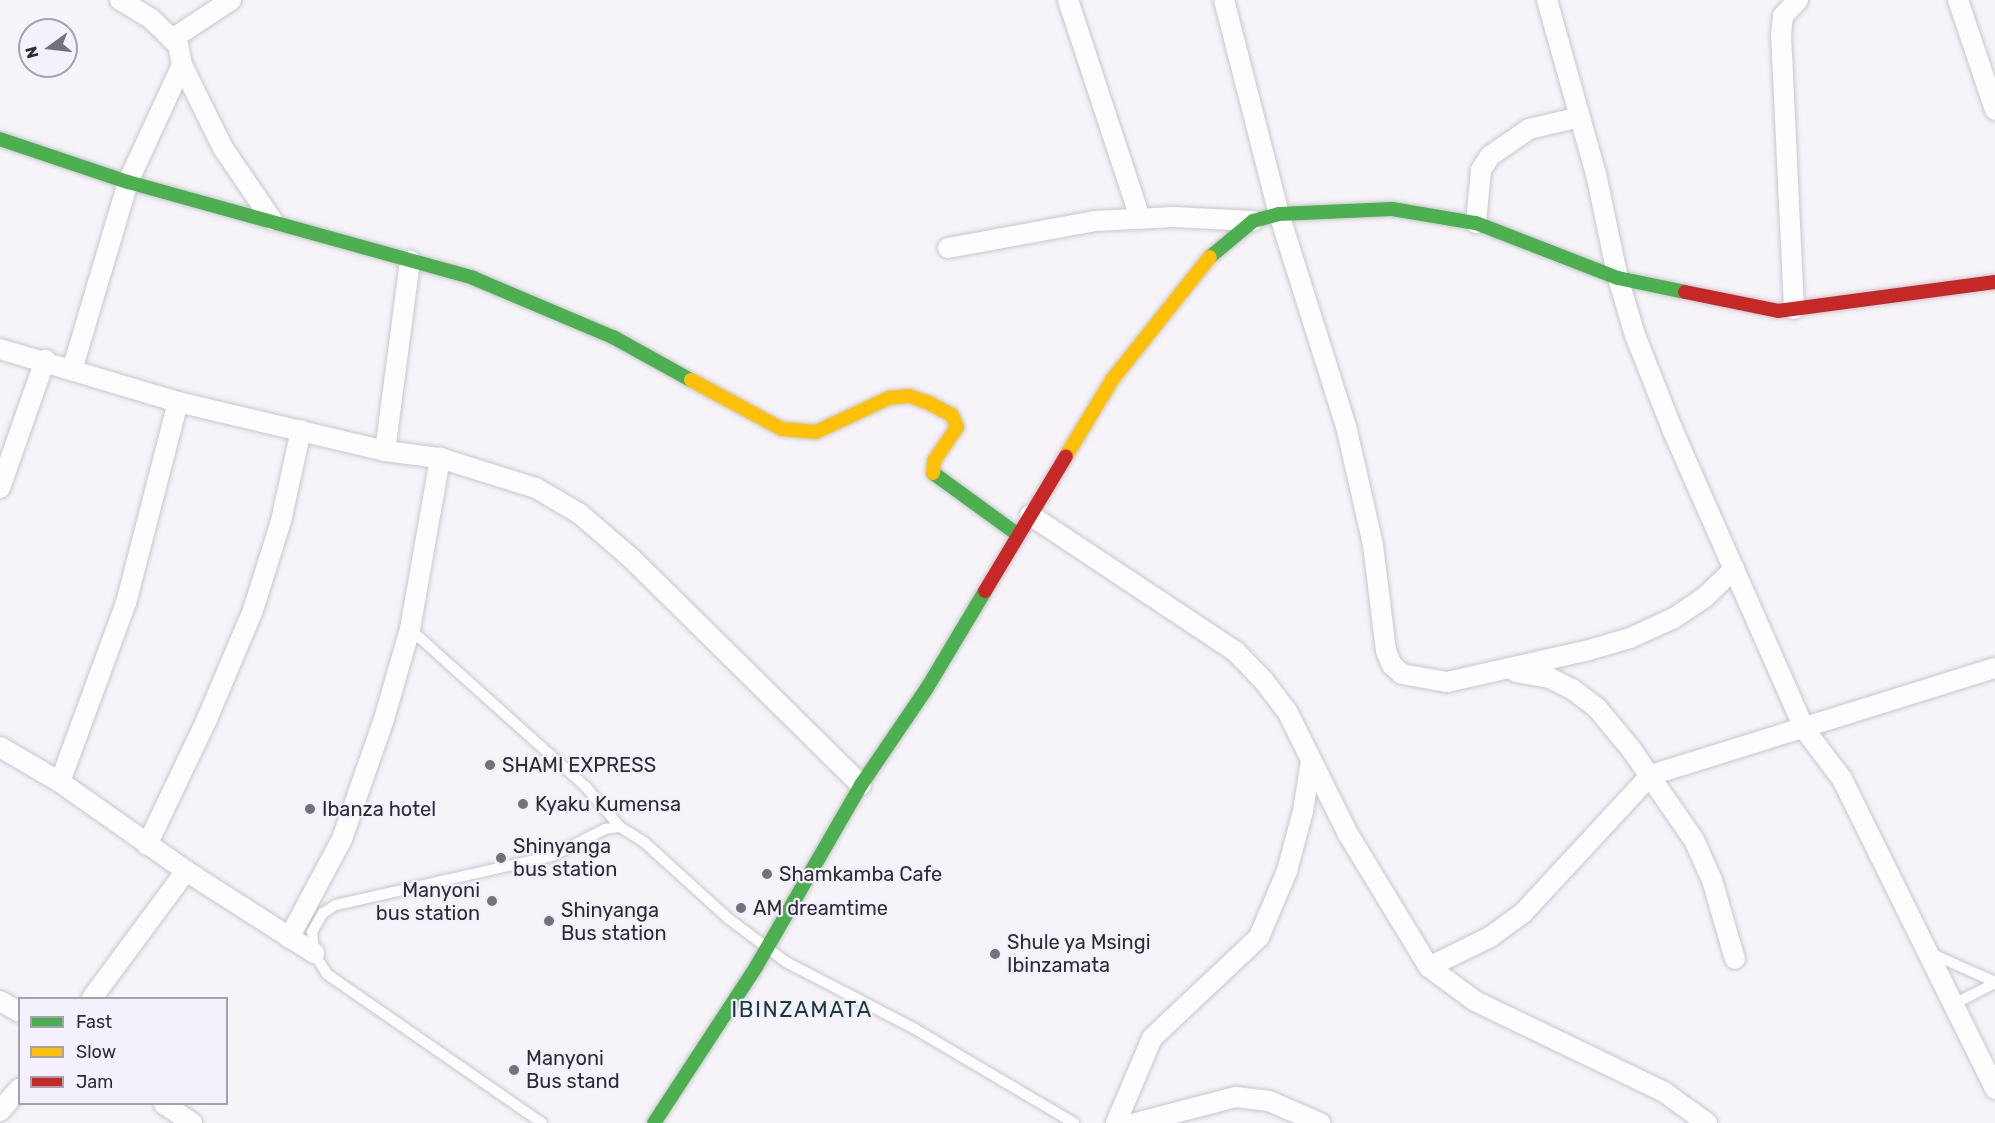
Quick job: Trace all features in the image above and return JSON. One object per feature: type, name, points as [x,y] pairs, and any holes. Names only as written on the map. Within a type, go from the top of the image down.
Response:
[{"type":"street","points":[[120,0],[150,18],[178,45],[182,65],[223,148],[272,220]]},
{"type":"street","points":[[172,39],[231,0]]},
{"type":"street","points":[[1068,0],[1140,218]]},
{"type":"street","points":[[1224,0],[1279,214],[1347,426],[1373,545],[1386,651],[1392,665],[1402,674],[1447,682],[1509,670],[1630,638],[1688,610],[1734,569]]},
{"type":"street","points":[[1546,0],[1581,117],[1618,278],[1652,380],[1805,730],[1842,779],[1995,1089]]},
{"type":"street","points":[[1794,309],[1781,23],[1798,0]]},
{"type":"street","points":[[1958,0],[1995,110]]},
{"type":"street","points":[[72,370],[128,182],[182,65]]},
{"type":"street","points":[[1476,223],[1479,177],[1490,156],[1529,129],[1581,117]]},
{"type":"street","points":[[0,139],[128,182],[272,220],[473,278],[614,337],[782,429],[816,432],[889,399],[909,396],[929,403],[952,415],[957,427],[934,461],[932,472],[1017,534]]},
{"type":"street","points":[[948,248],[1045,228],[1140,218],[1253,221],[1279,214],[1392,209],[1476,223],[1618,278],[1757,309],[1794,309],[1995,282]]},
{"type":"street","points":[[654,1123],[765,949],[861,785],[927,688],[1017,534],[1112,380],[1153,322],[1202,263],[1253,221]]},
{"type":"street","points":[[385,451],[410,261]]},
{"type":"street","points":[[0,349],[45,360],[178,402],[385,451],[440,458],[536,488],[580,514],[688,612],[861,785]]},
{"type":"street","points":[[0,488],[45,360]]},
{"type":"street","points":[[60,782],[126,603],[178,402]]},
{"type":"street","points":[[147,845],[207,719],[253,610],[281,521],[301,430]]},
{"type":"street","points":[[289,938],[342,839],[384,719],[410,629],[440,458]]},
{"type":"street","points":[[1030,515],[1236,652],[1287,711],[1348,834],[1429,967],[1475,1001],[1664,1092],[1707,1123]]},
{"type":"street","points":[[1429,967],[1490,937],[1523,914],[1651,775],[1805,730],[1846,713],[1995,668]]},
{"type":"street","points":[[1509,670],[1550,678],[1572,689],[1597,708],[1651,775],[1694,840],[1712,880],[1734,959]]},
{"type":"street","points":[[0,747],[60,782],[186,872],[314,953]]},
{"type":"street","points":[[1116,1123],[1152,1038],[1259,937],[1287,871],[1303,811],[1311,761]]},
{"type":"street","points":[[93,997],[186,872]]},
{"type":"street","points":[[0,1000],[18,1011]]},
{"type":"street","points":[[0,1111],[18,1090]]},
{"type":"street","points":[[1136,1123],[1236,1097],[1269,1101],[1320,1123]]},
{"type":"street","points":[[165,1105],[192,1123]]},
{"type":"lane","points":[[410,629],[586,787],[620,827],[644,842],[765,949],[988,1069],[1074,1123]]},
{"type":"lane","points":[[542,1123],[327,974],[314,953],[312,932],[323,913],[336,905],[552,856],[605,828],[620,827]]},
{"type":"lane","points":[[1927,952],[1995,982]]},
{"type":"lane","points":[[1952,1005],[1995,982]]},
{"type":"traffic: fast","points":[[0,139],[128,182],[473,278],[613,337],[691,380]]},
{"type":"traffic: fast","points":[[1210,257],[1253,221],[1279,214],[1392,209],[1476,223],[1618,278],[1685,292]]},
{"type":"traffic: fast","points":[[933,473],[1017,534]]},
{"type":"traffic: fast","points":[[654,1123],[756,967],[861,785],[927,688],[985,591]]},
{"type":"traffic: slow","points":[[1066,456],[1112,380],[1210,257]]},
{"type":"traffic: slow","points":[[691,380],[782,429],[816,432],[889,398],[909,396],[929,403],[952,415],[957,427],[934,461],[933,473]]},
{"type":"traffic: jam","points":[[1685,292],[1778,311],[1995,282]]},
{"type":"traffic: jam","points":[[985,591],[1066,456]]},
{"type":"place","name":"SHAMI EXPRESS","points":[[490,765]]},
{"type":"place","name":"Kyaku Kumensa","points":[[523,804]]},
{"type":"place","name":"Ibanza hotel","points":[[310,809]]},
{"type":"place","name":"Shinyanga bus station","points":[[501,858]]},
{"type":"place","name":"Shamkamba Cafe","points":[[767,874]]},
{"type":"place","name":"Manyoni bus station","points":[[492,901]]},
{"type":"place","name":"AM dreamtime","points":[[741,908]]},
{"type":"place","name":"Shinyanga Bus station","points":[[549,921]]},
{"type":"place","name":"Shule ya Msingi Ibinzamata","points":[[995,954]]},
{"type":"place","name":"Manyoni Bus stand","points":[[514,1070]]},
{"type":"district","name":"IBINZAMATA","points":[[802,1010]]}]
